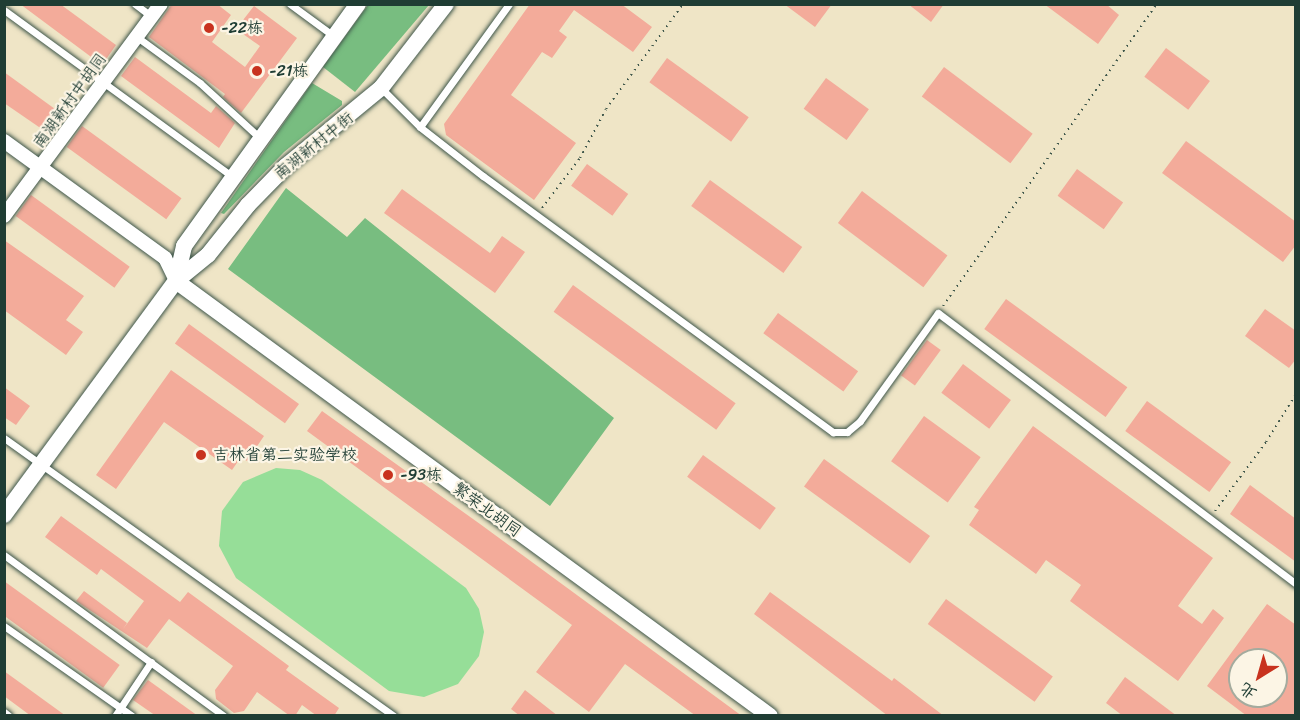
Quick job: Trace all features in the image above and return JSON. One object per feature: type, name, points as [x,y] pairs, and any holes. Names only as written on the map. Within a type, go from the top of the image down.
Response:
[{"type":"street","name":"南湖新村中胡同","points":[[4,216],[42,168],[161,4]]},
{"type":"street","name":"南湖新村中街","points":[[176,281],[184,246],[358,4]]},
{"type":"street","name":"南湖新村中街","points":[[4,515],[176,281],[208,255],[248,205],[286,166],[381,88],[446,4]]},
{"type":"street","points":[[4,141],[165,258],[176,281]]},
{"type":"street","name":"繁荣北胡同","points":[[176,281],[770,716]]},
{"type":"lane","points":[[135,4],[152,17]]},
{"type":"lane","points":[[290,4],[334,37]]},
{"type":"lane","points":[[420,127],[508,4]]},
{"type":"lane","points":[[4,10],[233,177]]},
{"type":"lane","points":[[137,37],[200,83],[261,139]]},
{"type":"lane","points":[[381,88],[420,127],[833,432],[847,432],[860,420],[938,313],[1208,521],[1296,584]]},
{"type":"lane","points":[[4,438],[394,716]]},
{"type":"lane","points":[[4,555],[224,716]]},
{"type":"lane","points":[[4,626],[132,716]]},
{"type":"lane","points":[[115,716],[151,662]]},
{"type":"lane","points":[[4,712],[9,716]]},
{"type":"path","points":[[537,215],[580,158],[606,109],[682,4]]},
{"type":"path","points":[[938,313],[1157,4]]},
{"type":"path","points":[[1208,521],[1266,442],[1296,394]]},
{"type":"green space","points":[[368,5],[429,5],[355,92],[323,67]]},
{"type":"green space","points":[[312,83],[342,101],[342,105],[284,152],[224,214],[221,213]]},
{"type":"green space","points":[[286,188],[347,237],[365,218],[614,418],[550,506],[228,269]]},
{"type":"green space","points":[[276,468],[300,470],[322,480],[466,588],[479,609],[484,632],[479,656],[458,684],[424,697],[389,691],[236,578],[219,546],[222,511],[243,482]]},
{"type":"building","points":[[20,4],[60,4],[116,45],[102,65]]},
{"type":"building","points":[[172,4],[217,4],[231,15],[212,42],[245,67],[260,46],[236,29],[254,6],[297,38],[241,113],[223,97],[225,94],[149,37]]},
{"type":"building","points":[[530,4],[621,4],[652,27],[633,52],[574,10],[559,31],[567,37],[552,58],[542,52],[511,95],[576,143],[534,200],[446,135],[444,124]]},
{"type":"building","points":[[784,4],[832,4],[815,27]]},
{"type":"building","points":[[908,4],[944,4],[931,22]]},
{"type":"building","points":[[1044,4],[1106,4],[1119,15],[1098,44]]},
{"type":"building","points":[[1166,48],[1210,81],[1188,110],[1144,77]]},
{"type":"building","points":[[135,57],[211,113],[216,106],[235,123],[219,148],[121,76]]},
{"type":"building","points":[[667,58],[749,117],[731,142],[649,82]]},
{"type":"building","points":[[944,67],[1033,134],[1010,163],[922,97]]},
{"type":"building","points":[[4,72],[66,117],[52,136],[4,103]]},
{"type":"building","points":[[826,78],[869,109],[847,140],[804,109]]},
{"type":"building","points":[[82,126],[182,198],[166,219],[67,147]]},
{"type":"building","points":[[1186,141],[1296,222],[1296,245],[1283,262],[1162,173]]},
{"type":"building","points":[[587,164],[628,194],[612,216],[571,186]]},
{"type":"building","points":[[1077,169],[1123,203],[1104,229],[1058,196]]},
{"type":"building","points":[[710,180],[802,247],[783,273],[691,206]]},
{"type":"building","points":[[402,189],[490,253],[502,236],[525,252],[495,293],[384,213]]},
{"type":"building","points":[[862,191],[947,255],[923,287],[838,223]]},
{"type":"building","points":[[31,195],[130,267],[114,288],[16,216]]},
{"type":"building","points":[[4,240],[84,296],[66,320],[83,332],[66,355],[4,310]]},
{"type":"building","points":[[573,285],[736,403],[716,430],[554,312]]},
{"type":"building","points":[[1006,299],[1127,387],[1106,417],[984,329]]},
{"type":"building","points":[[1265,309],[1296,331],[1296,359],[1289,368],[1245,336]]},
{"type":"building","points":[[778,313],[858,371],[843,391],[763,333]]},
{"type":"building","points":[[189,324],[299,404],[285,423],[175,343]]},
{"type":"building","points":[[927,340],[941,350],[915,386],[901,376]]},
{"type":"building","points":[[963,364],[1011,400],[989,429],[941,393]]},
{"type":"building","points":[[171,370],[264,436],[247,461],[241,457],[232,470],[164,422],[116,489],[96,475]]},
{"type":"building","points":[[4,387],[30,406],[16,425],[4,417]]},
{"type":"building","points":[[1147,401],[1231,462],[1209,492],[1125,431]]},
{"type":"building","points":[[322,411],[742,716],[696,716],[625,664],[589,712],[536,672],[572,625],[307,431]]},
{"type":"building","points":[[924,416],[981,457],[948,502],[891,461]]},
{"type":"building","points":[[1033,426],[1213,558],[1178,606],[1202,624],[1213,609],[1224,618],[1178,681],[1070,601],[1081,585],[1046,560],[1036,574],[969,525],[979,510],[974,507]]},
{"type":"building","points":[[703,455],[776,508],[760,530],[687,477]]},
{"type":"building","points":[[824,459],[930,536],[910,564],[804,487]]},
{"type":"building","points":[[1250,485],[1296,519],[1296,562],[1230,514]]},
{"type":"building","points":[[61,516],[180,602],[188,592],[289,666],[286,670],[339,708],[334,716],[317,716],[302,705],[295,716],[290,716],[257,692],[244,711],[234,713],[216,699],[215,690],[233,666],[169,619],[147,648],[76,601],[84,591],[127,623],[123,629],[144,601],[101,569],[97,575],[45,537]]},
{"type":"building","points":[[4,581],[120,665],[103,688],[4,616]]},
{"type":"building","points":[[770,592],[892,681],[894,678],[944,716],[888,716],[754,614]]},
{"type":"building","points":[[946,599],[1053,677],[1035,702],[928,624]]},
{"type":"building","points":[[1267,604],[1296,625],[1296,716],[1247,716],[1236,708],[1288,708],[1288,648],[1235,648]]},
{"type":"building","points":[[1228,657],[1228,702],[1207,686]]},
{"type":"building","points":[[4,671],[66,716],[31,716],[4,696]]},
{"type":"building","points":[[1125,677],[1177,716],[1123,716],[1106,703]]},
{"type":"building","points":[[148,680],[198,716],[156,716],[133,700]]},
{"type":"building","points":[[525,690],[558,716],[520,716],[511,709]]},
{"type":"place","name":"-22栋","points":[[209,28]]},
{"type":"place","name":"-21栋","points":[[257,71]]},
{"type":"place","name":"吉林省第二实验学校","points":[[201,455]]},
{"type":"place","name":"-93栋","points":[[388,475]]}]
